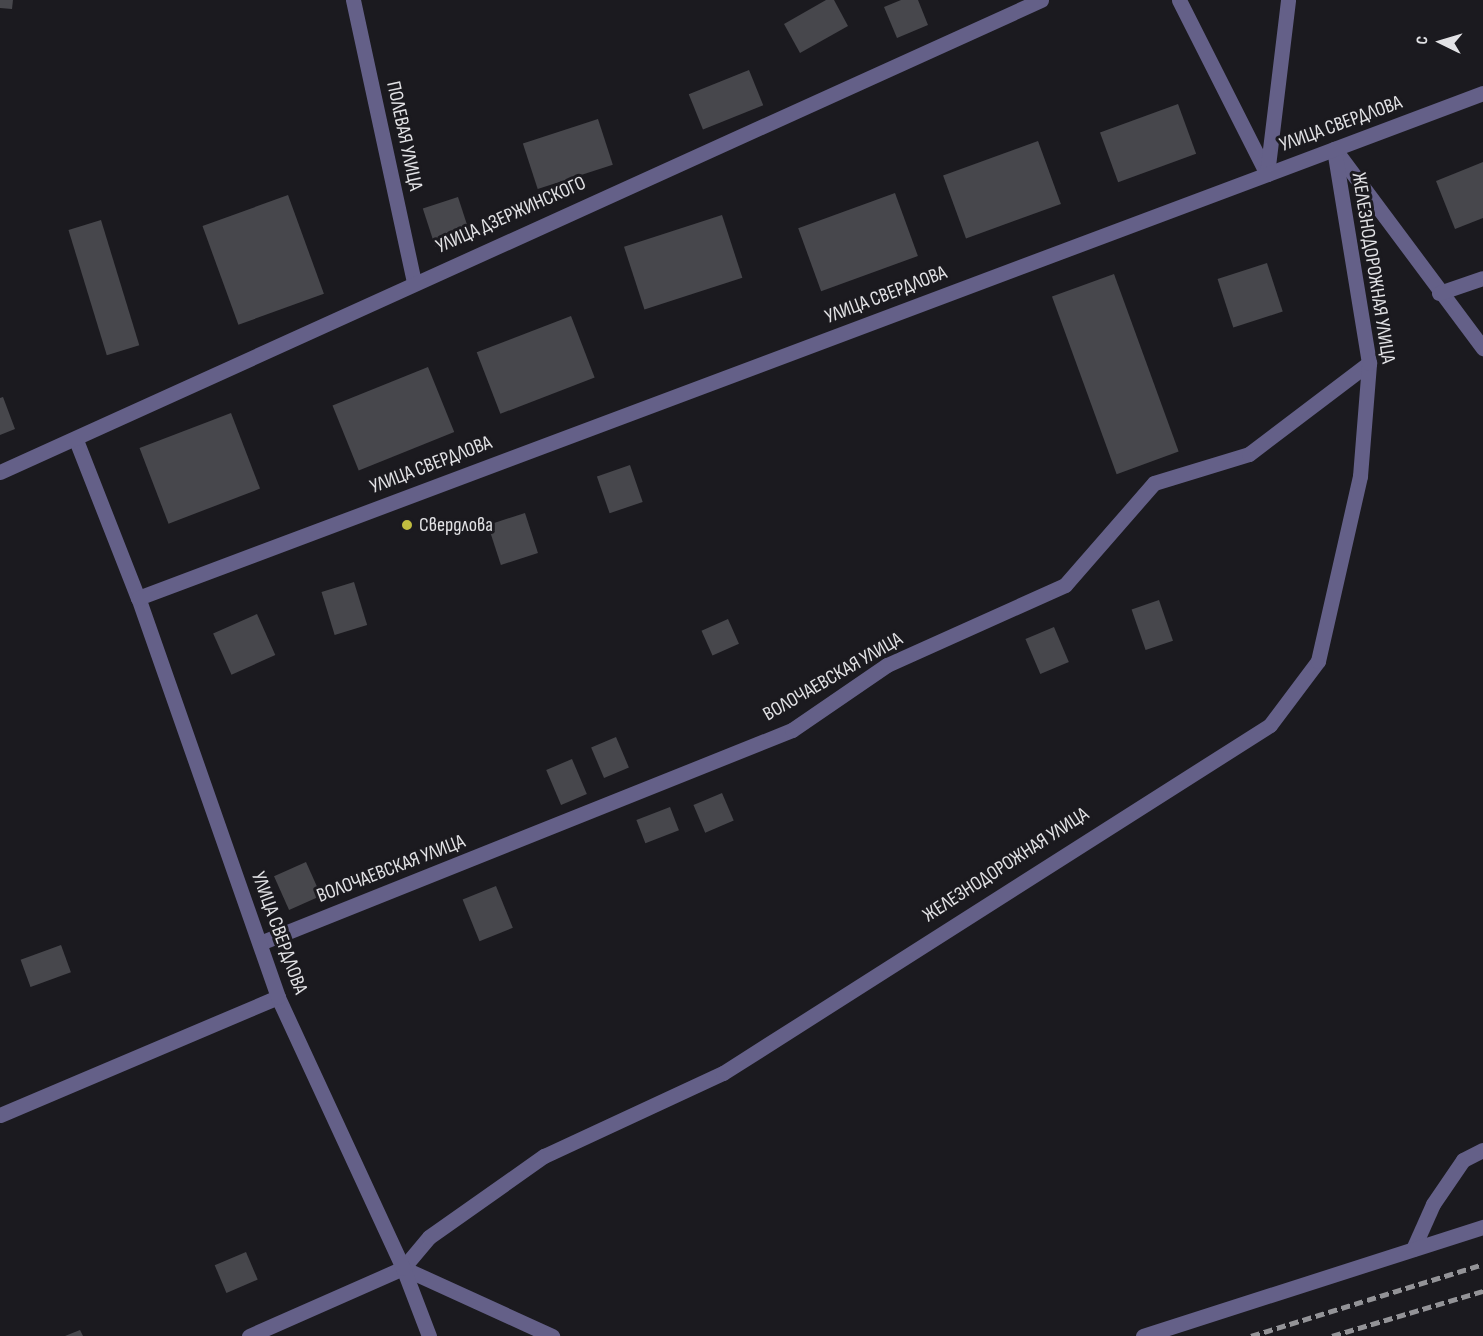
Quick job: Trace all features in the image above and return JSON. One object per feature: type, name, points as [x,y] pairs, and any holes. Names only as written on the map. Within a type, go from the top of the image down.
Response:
[{"type":"street","name":"ПОЛЕВАЯ УЛИЦА","points":[[353,0],[414,282]]},
{"type":"street","name":"УЛИЦА ДЗЕРЖИНСКОГО","points":[[0,472],[76,440],[414,282],[1041,0]]},
{"type":"street","points":[[1179,0],[1267,174]]},
{"type":"street","points":[[1267,174],[1288,0]]},
{"type":"street","name":"УЛИЦА СВЕРДЛОВА","points":[[429,1336],[403,1268],[278,997],[138,598],[1483,93]]},
{"type":"street","points":[[1334,149],[1439,293],[1483,348]]},
{"type":"street","name":"ЖЕЛЕЗНОДОРОЖНАЯ УЛИЦА","points":[[249,1336],[403,1268],[429,1237],[544,1156],[723,1072],[1270,725],[1318,661],[1360,476],[1369,363],[1334,149]]},
{"type":"street","points":[[1439,293],[1483,278]]},
{"type":"street","name":"ВОЛОЧАЕВСКАЯ УЛИЦА","points":[[260,943],[792,729],[887,664],[1065,585],[1154,483],[1250,454],[1369,363]]},
{"type":"street","points":[[76,440],[138,598]]},
{"type":"street","points":[[0,1115],[278,997]]},
{"type":"street","points":[[1413,1249],[1433,1204],[1462,1160],[1483,1150]]},
{"type":"street","points":[[1143,1336],[1483,1227]]},
{"type":"street","points":[[403,1268],[552,1336]]},
{"type":"building","points":[[0,0],[13,0],[12,9],[0,8]]},
{"type":"building","points":[[826,0],[834,0],[848,26],[800,53],[784,24]]},
{"type":"building","points":[[901,0],[918,0],[928,25],[897,38],[884,7]]},
{"type":"building","points":[[749,70],[763,105],[703,130],[689,94]]},
{"type":"building","points":[[1178,104],[1196,154],[1118,182],[1100,132]]},
{"type":"building","points":[[598,119],[613,165],[538,189],[523,143]]},
{"type":"building","points":[[1038,141],[1061,204],[966,239],[943,176]]},
{"type":"building","points":[[1483,162],[1483,218],[1455,229],[1436,181]]},
{"type":"building","points":[[895,193],[918,256],[821,291],[798,228]]},
{"type":"building","points":[[288,195],[324,294],[238,325],[202,226]]},
{"type":"building","points":[[458,197],[470,235],[435,246],[423,208]]},
{"type":"building","points":[[722,215],[742,278],[644,310],[624,247]]},
{"type":"building","points":[[101,220],[139,345],[107,355],[68,230]]},
{"type":"building","points":[[1267,263],[1283,312],[1233,328],[1218,279]]},
{"type":"building","points":[[1114,274],[1179,452],[1117,474],[1052,297]]},
{"type":"building","points":[[571,316],[595,378],[500,414],[477,352]]},
{"type":"building","points":[[428,367],[454,432],[359,470],[333,406]]},
{"type":"building","points":[[3,397],[15,429],[0,435],[0,398]]},
{"type":"building","points":[[231,413],[260,489],[169,524],[140,448]]},
{"type":"building","points":[[630,465],[643,502],[610,513],[597,476]]},
{"type":"building","points":[[525,513],[538,553],[501,565],[488,525]]},
{"type":"building","points":[[354,582],[367,625],[335,635],[321,592]]},
{"type":"building","points":[[1159,600],[1173,641],[1146,650],[1132,609]]},
{"type":"building","points":[[257,614],[275,655],[231,675],[213,634]]},
{"type":"building","points":[[728,619],[739,644],[712,655],[702,631]]},
{"type":"building","points":[[1054,627],[1069,662],[1040,674],[1025,639]]},
{"type":"building","points":[[616,737],[629,767],[604,778],[591,748]]},
{"type":"building","points":[[572,759],[587,794],[561,805],[546,770]]},
{"type":"building","points":[[722,793],[734,821],[705,833],[693,805]]},
{"type":"building","points":[[670,807],[679,830],[645,843],[636,820]]},
{"type":"building","points":[[306,862],[321,896],[289,910],[274,876]]},
{"type":"building","points":[[496,886],[513,928],[479,941],[463,899]]},
{"type":"building","points":[[61,945],[71,972],[31,987],[21,960]]},
{"type":"building","points":[[246,1252],[258,1280],[226,1293],[215,1265]]},
{"type":"building","points":[[80,1330],[83,1336],[65,1336]]},
{"type":"railway","points":[[1251,1336],[1483,1264]]},
{"type":"railway","points":[[1332,1336],[1483,1291]]},
{"type":"place","name":"Свердлова","points":[[407,525]]}]
